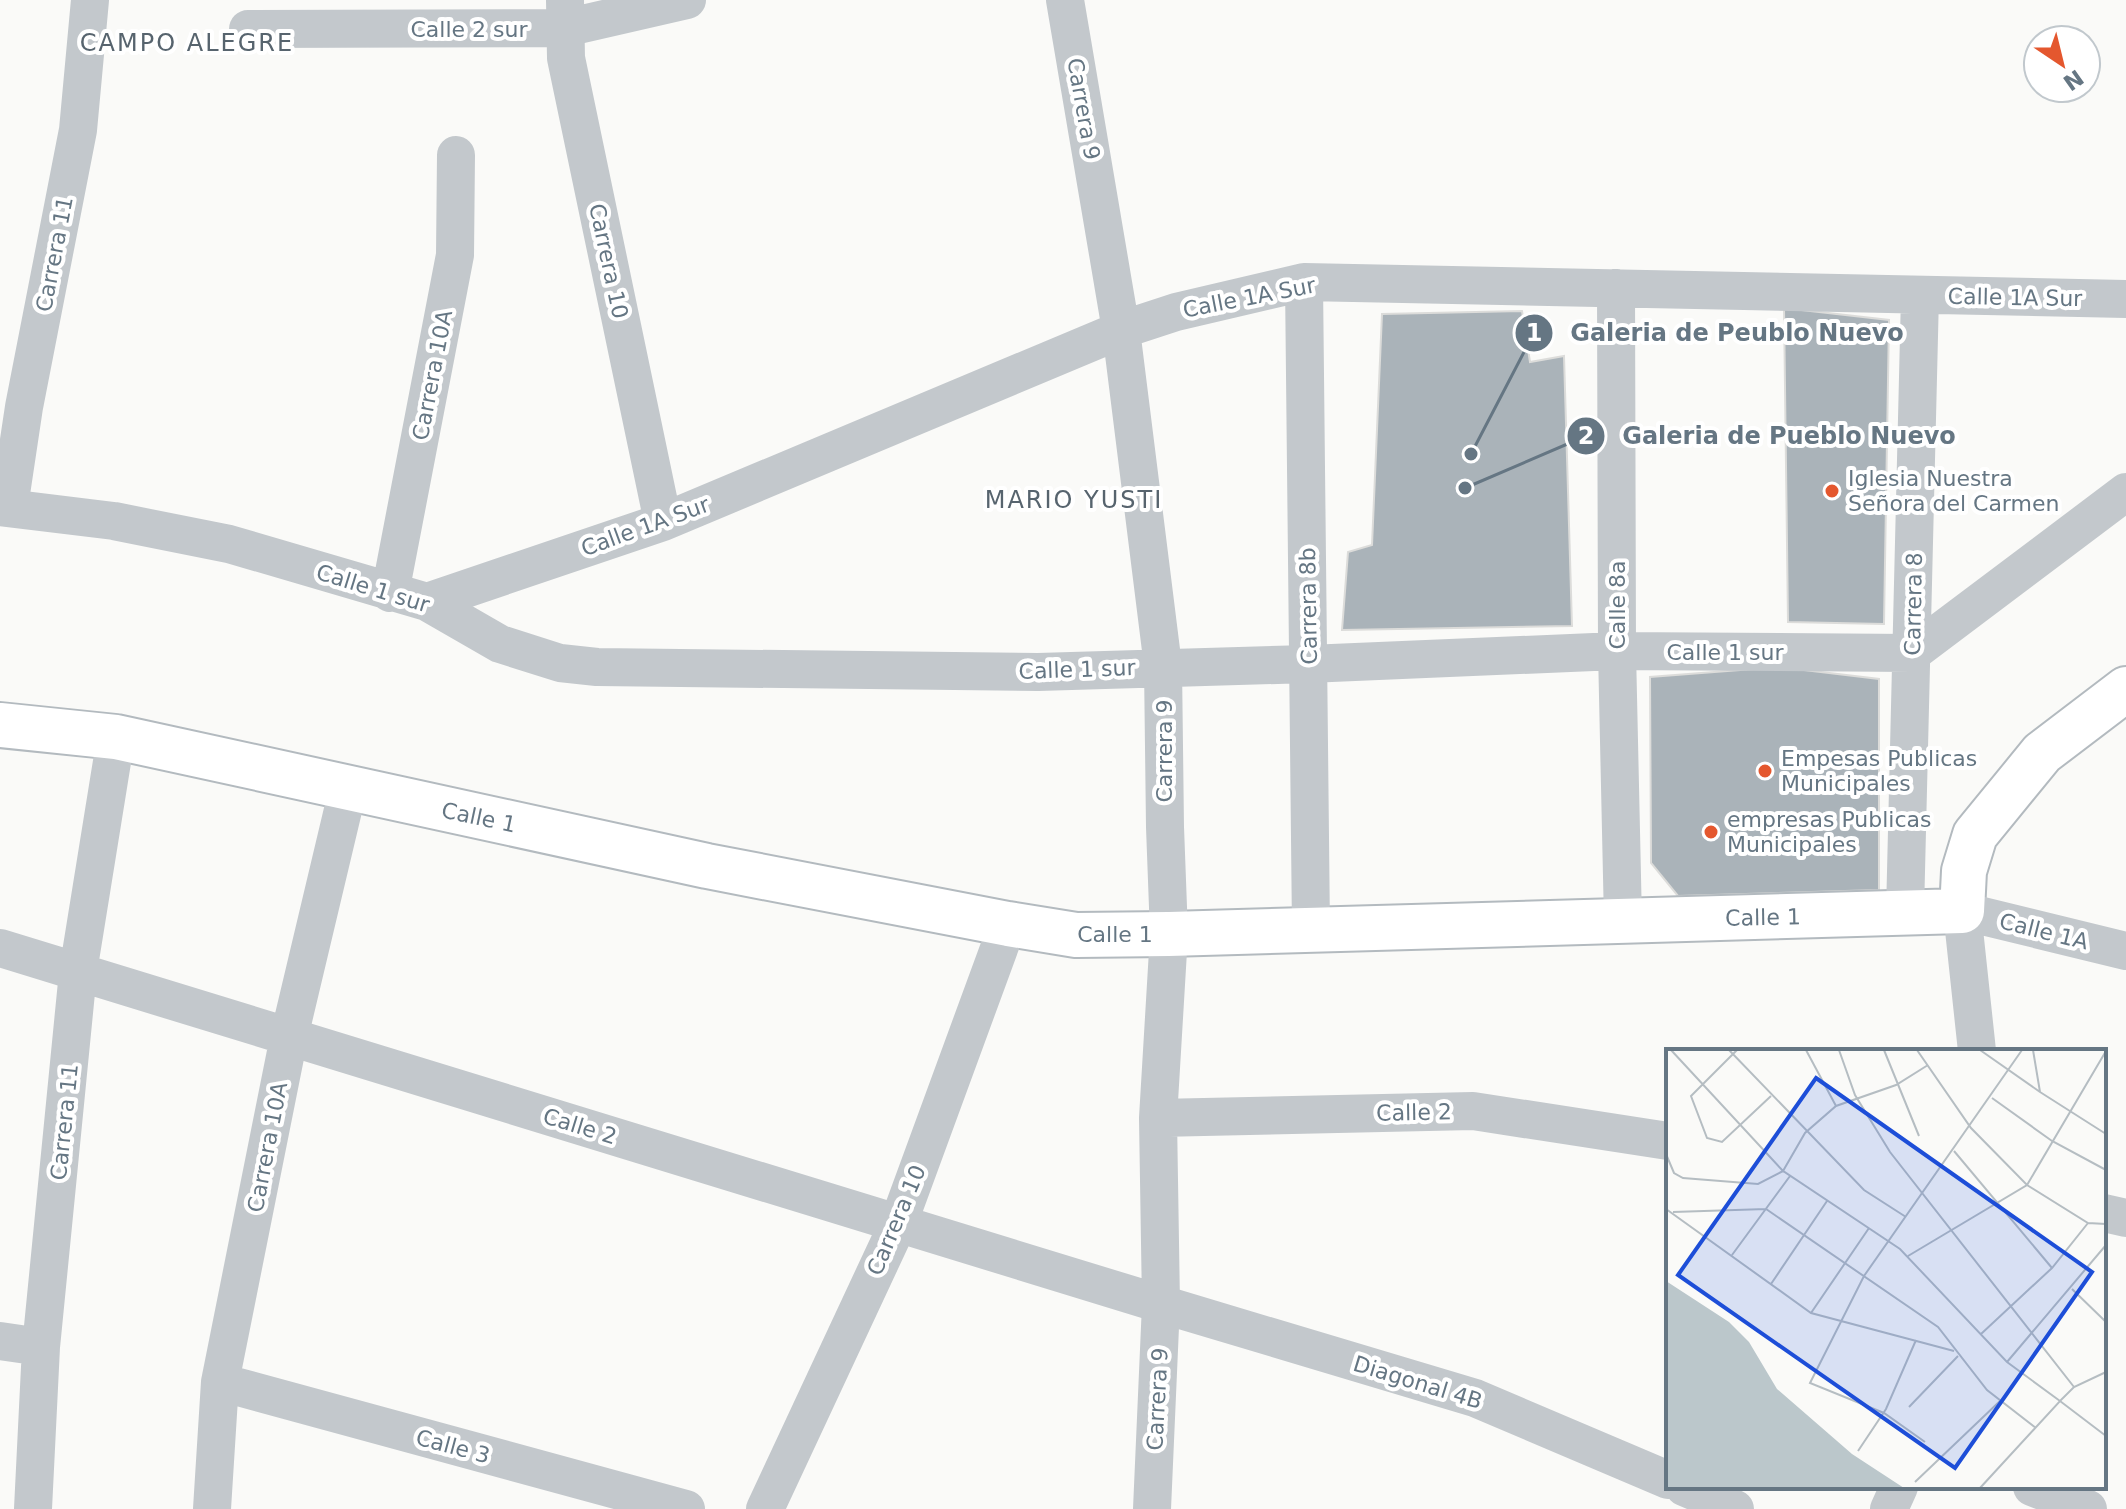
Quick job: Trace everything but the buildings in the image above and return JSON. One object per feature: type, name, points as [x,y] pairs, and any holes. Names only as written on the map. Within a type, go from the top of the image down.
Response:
[{"type":"main road","points":[[1962,911],[1964,871],[1975,835],[2042,753],[2126,689]]},
{"type":"main road","name":"Calle 1","points":[[0,725],[116,737],[707,866],[1076,935],[1962,911]]},
{"type":"street","name":"Carrera 11","points":[[5,507],[78,130],[90,0]]},
{"type":"street","name":"Calle 2 sur","points":[[248,29],[565,14],[687,0]]},
{"type":"street","name":"Carrera 9","points":[[1065,0],[1121,330],[1163,666],[1169,934],[1158,1118],[1161,1304],[1152,1509]]},
{"type":"street","name":"Carrera 10","points":[[565,14],[566,58],[663,522]]},
{"type":"street","name":"Carrera 10A","points":[[390,593],[455,255],[456,155]]},
{"type":"street","name":"Calle 1A Sur","points":[[427,602],[663,522],[1121,330],[1176,312],[1304,282],[2126,299]]},
{"type":"street","name":"Carrera 8b","points":[[1304,282],[1311,930]]},
{"type":"street","name":"Calle 8a","points":[[1616,288],[1617,651],[1623,921]]},
{"type":"street","name":"Carrera 8","points":[[1905,913],[1920,295]]},
{"type":"street","points":[[1912,653],[2126,492]]},
{"type":"street","name":"Calle 1 sur","points":[[5,507],[114,521],[229,544],[427,602],[500,644],[560,663],[597,667],[1038,672],[1617,651],[1912,653]]},
{"type":"street","name":"Carrera 11","points":[[33,1509],[41,1347],[78,972],[116,737]]},
{"type":"street","name":"Carrera 10A","points":[[212,1509],[220,1382],[289,1037],[348,789]]},
{"type":"street","points":[[1962,911],[1977,1049]]},
{"type":"street","name":"Calle 1A","points":[[1962,911],[2126,951]]},
{"type":"street","name":"Carrera 10","points":[[765,1509],[898,1224],[1008,924]]},
{"type":"street","name":"Calle 2","points":[[0,948],[1161,1304]]},
{"type":"street","name":"Calle 2","points":[[1158,1118],[1473,1111],[1666,1141]]},
{"type":"street","points":[[2106,1213],[2126,1218]]},
{"type":"street","name":"Diagonal 4B","points":[[1161,1304],[1475,1398],[1666,1479]]},
{"type":"street","points":[[0,1341],[41,1347]]},
{"type":"street","name":"Calle 3","points":[[220,1382],[686,1509]]},
{"type":"street","points":[[1689,1489],[1735,1509]]},
{"type":"street","points":[[1889,1509],[1898,1489]]},
{"type":"street","points":[[2037,1489],[2088,1509]]},
{"type":"place","name":"Galeria de Peublo Nuevo","points":[[1471,454]]},
{"type":"place","name":"Galeria de Pueblo Nuevo","points":[[1465,488]]},
{"type":"place","name":"Iglesia Nuestra Señora del Carmen","points":[[1832,491]]},
{"type":"place","name":"Empesas Publicas Municipales","points":[[1765,771]]},
{"type":"place","name":"empresas Publicas Municipales","points":[[1711,832]]},
{"type":"district","name":"CAMPO ALEGRE","points":[[187,43]]},
{"type":"district","name":"MARIO YUSTI","points":[[1074,500]]}]
